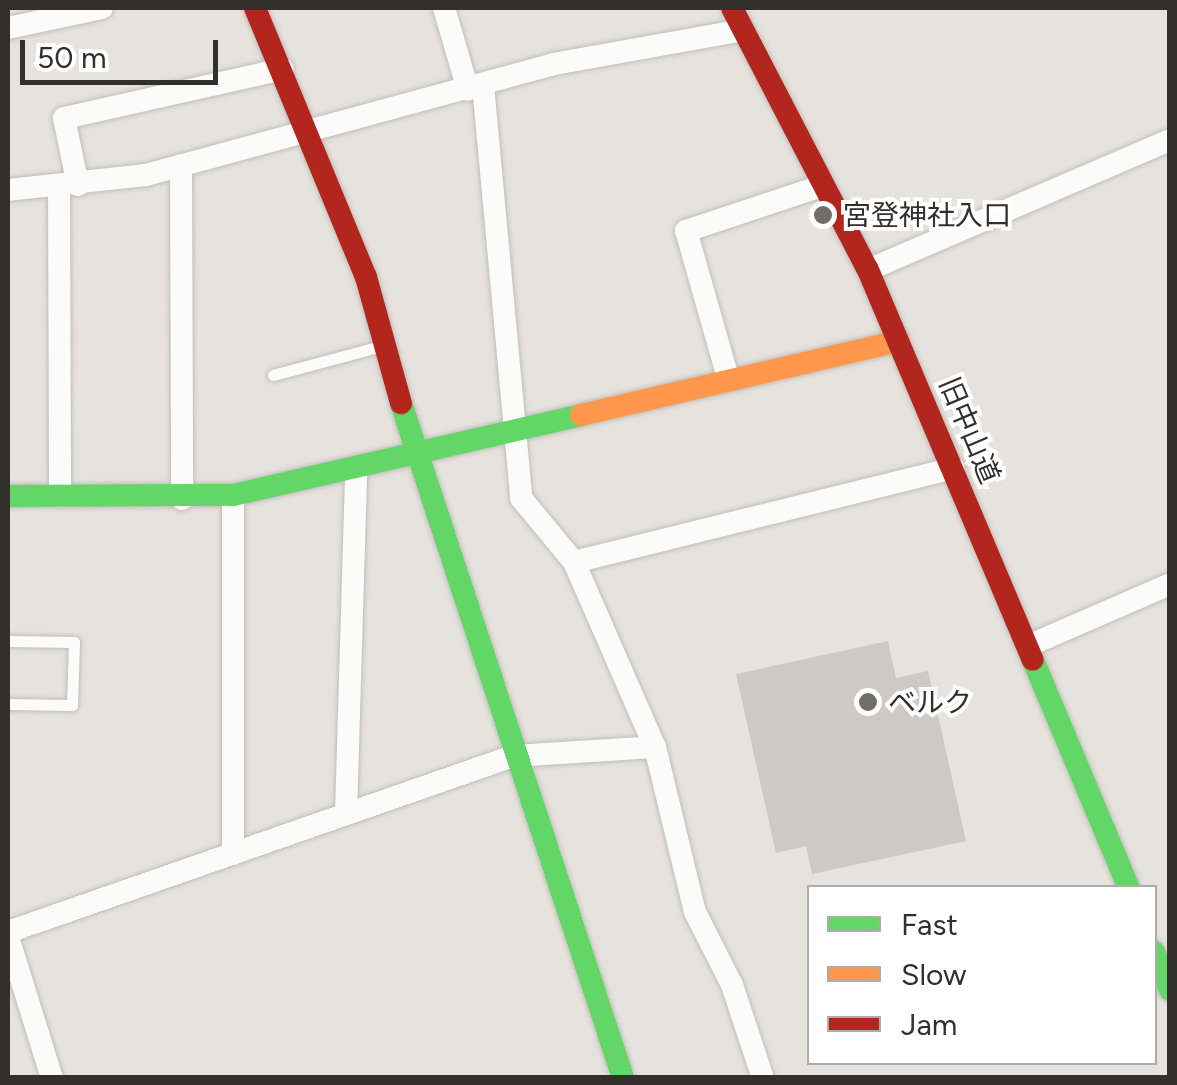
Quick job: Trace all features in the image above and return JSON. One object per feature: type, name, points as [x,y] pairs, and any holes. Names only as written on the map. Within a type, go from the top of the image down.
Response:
[{"type":"street","points":[[8,28],[102,8]]},
{"type":"street","points":[[256,8],[314,135],[385,345],[415,453],[513,756],[623,1078]]},
{"type":"street","points":[[444,8],[476,87],[521,498],[574,562],[655,746],[695,912],[732,986],[762,1078]]},
{"type":"street","name":"旧中山道","points":[[732,8],[868,270],[1030,645],[1128,885]]},
{"type":"street","points":[[8,190],[69,186],[182,165],[314,135],[476,87],[743,30]]},
{"type":"street","points":[[60,496],[69,186],[64,118],[283,68]]},
{"type":"street","points":[[868,270],[1170,140]]},
{"type":"street","points":[[182,165],[182,498]]},
{"type":"street","points":[[728,378],[686,231],[824,185]]},
{"type":"street","points":[[8,496],[233,495],[356,470],[516,425],[899,341]]},
{"type":"street","points":[[574,562],[954,468]]},
{"type":"street","points":[[346,814],[356,470]]},
{"type":"street","points":[[233,495],[233,854]]},
{"type":"street","points":[[1030,645],[1170,584]]},
{"type":"street","points":[[52,1078],[8,935],[513,756],[655,746]]},
{"type":"lane","points":[[273,375],[385,345]]},
{"type":"lane","points":[[8,642],[74,642],[72,705],[8,704]]},
{"type":"building","points":[[888,641],[896,678],[928,671],[966,841],[812,874],[806,846],[776,853],[736,674]]},
{"type":"traffic: fast","points":[[401,403],[623,1078]]},
{"type":"traffic: fast","points":[[8,496],[233,495],[581,415]]},
{"type":"traffic: fast","points":[[1033,660],[1128,885]]},
{"type":"traffic: fast","points":[[1157,959],[1170,990]]},
{"type":"traffic: slow","points":[[581,415],[899,341]]},
{"type":"traffic: jam","points":[[255,8],[366,277],[401,403]]},
{"type":"traffic: jam","points":[[732,8],[868,270],[1033,660]]},
{"type":"place","name":"宮登神社入口","points":[[823,215]]},
{"type":"place","name":"ベルク","points":[[868,702]]}]
